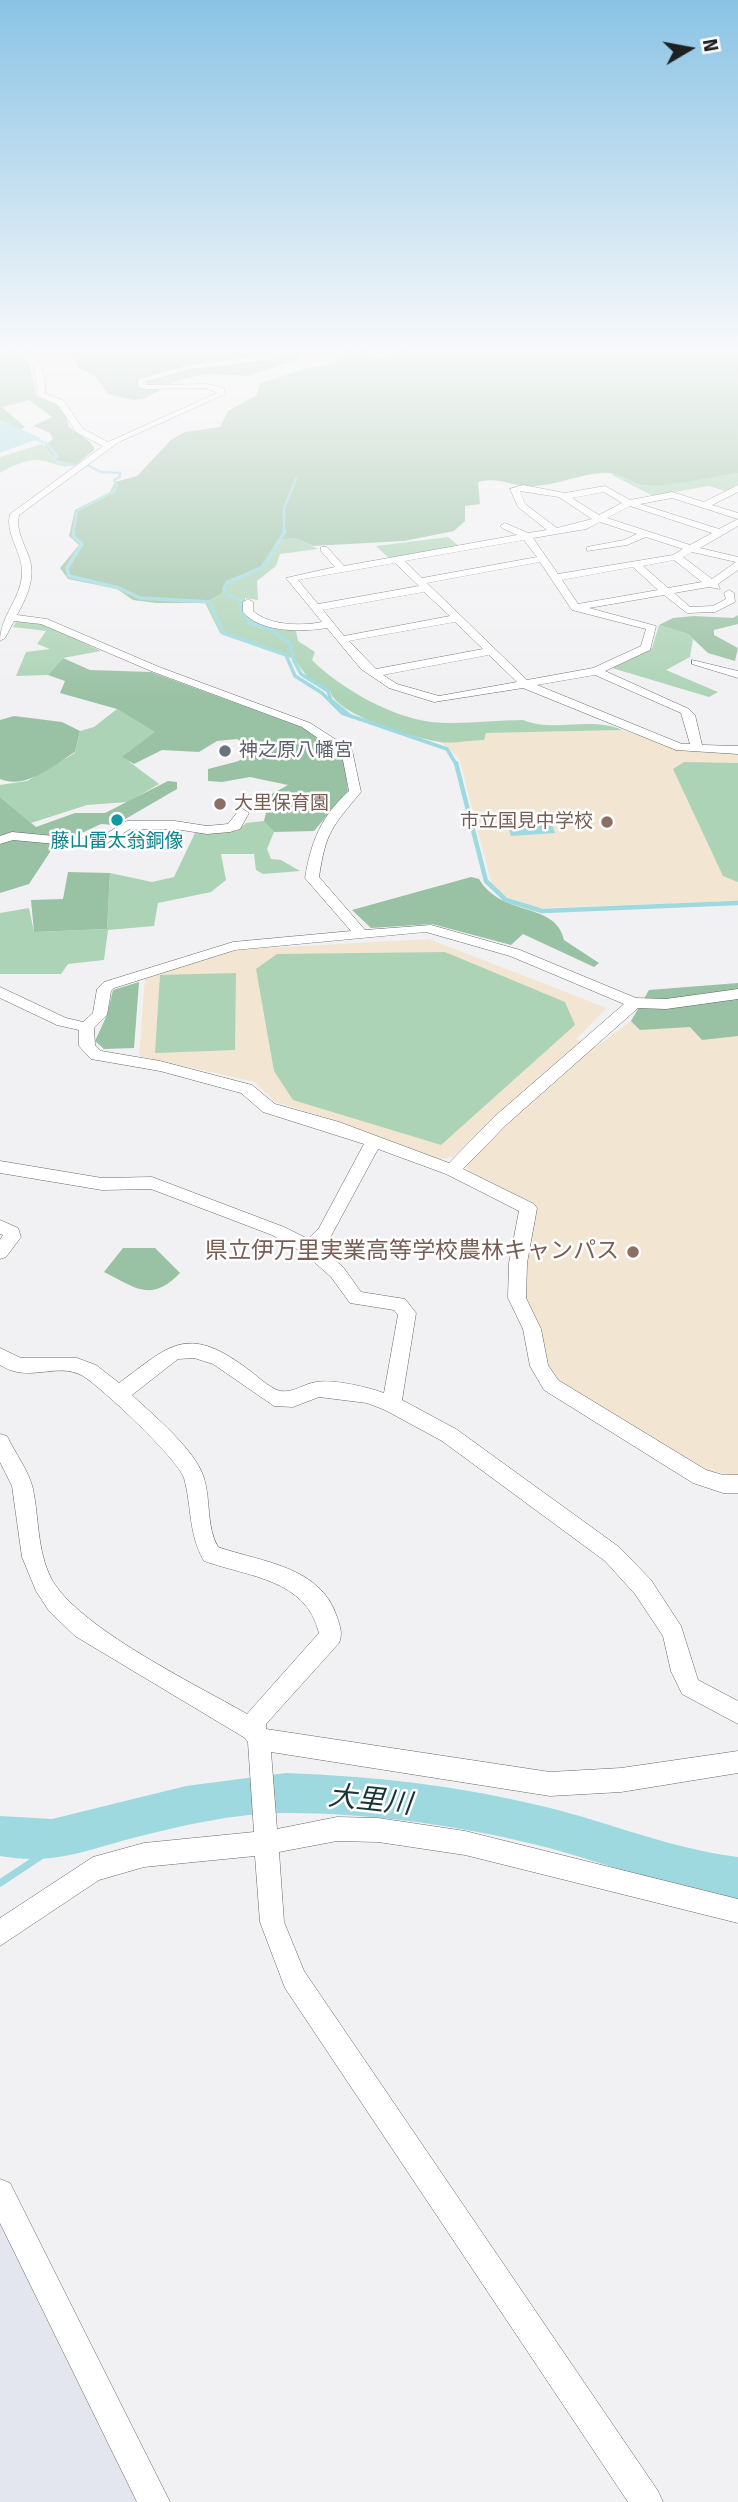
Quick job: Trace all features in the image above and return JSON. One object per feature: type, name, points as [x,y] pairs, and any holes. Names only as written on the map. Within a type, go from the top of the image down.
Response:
[{"type":"street","points":[[0,638],[25,586],[27,572],[13,527],[15,514],[79,467]]},
{"type":"street","points":[[705,505],[738,488]]},
{"type":"street","points":[[556,532],[521,505],[515,489],[565,496],[605,489],[629,503],[719,532]]},
{"type":"street","points":[[505,526],[528,538],[576,608],[652,628],[646,648],[596,671],[438,701],[393,685],[374,673],[291,578],[528,538],[586,526],[629,503],[672,495],[738,516]]},
{"type":"street","points":[[565,496],[599,519],[738,563],[724,578],[712,583],[576,608]]},
{"type":"street","points":[[555,578],[676,557],[738,522]]},
{"type":"street","points":[[590,550],[627,542],[645,534]]},
{"type":"street","points":[[324,549],[342,569]]},
{"type":"street","points":[[635,564],[687,610],[715,609],[731,600],[733,591],[712,583],[676,557]]},
{"type":"street","points":[[316,608],[543,559]]},
{"type":"street","points":[[398,560],[526,685],[629,729],[697,750],[738,750]]},
{"type":"street","points":[[248,602],[248,612],[257,619],[302,629],[330,624]]},
{"type":"street","points":[[10,617],[43,621],[143,664],[306,725],[348,753],[355,792],[336,808],[318,839],[312,878],[361,934]]},
{"type":"street","points":[[342,639],[457,618]]},
{"type":"street","points":[[374,673],[491,651]]},
{"type":"street","points":[[696,662],[738,675]]},
{"type":"street","points":[[596,671],[685,711],[689,715],[697,750]]},
{"type":"street","points":[[0,840],[12,835],[99,844],[127,825],[175,825],[207,830],[230,828],[235,826],[243,813]]},
{"type":"street","points":[[0,992],[62,1022],[86,1027],[100,1015],[104,989],[233,946],[435,929],[514,953],[634,1003],[666,1004],[738,994]]},
{"type":"street","points":[[452,1170],[500,1121],[634,1003]]},
{"type":"street","points":[[86,1027],[87,1046],[96,1055],[160,1066],[246,1089],[269,1108],[332,1126],[452,1170],[528,1208],[518,1263],[517,1298],[532,1329],[539,1366],[551,1385],[701,1478],[723,1484],[738,1484]]},
{"type":"street","points":[[310,1248],[325,1231],[373,1142]]},
{"type":"street","points":[[0,1167],[102,1184],[152,1182],[278,1231],[310,1248],[337,1272],[355,1298],[399,1304],[407,1313],[392,1404]]},
{"type":"street","points":[[0,1226],[12,1232],[8,1245],[0,1252]]},
{"type":"street","points":[[118,1395],[174,1352],[194,1351],[219,1358],[274,1398],[293,1399],[318,1389],[368,1395],[392,1404],[449,1435],[612,1554],[643,1587],[673,1633],[682,1671],[690,1687],[738,1713]]},
{"type":"street","points":[[0,1354],[24,1369],[78,1365],[118,1395],[189,1466],[195,1476],[203,1544],[211,1554],[256,1565],[309,1590],[321,1602],[329,1619],[331,1636],[257,1718],[272,1922],[294,1979],[646,2502]]},
{"type":"street","points":[[0,1442],[22,1486],[32,1556],[43,1584],[57,1605],[83,1629],[257,1739],[550,1784],[621,1780],[738,1762]]},
{"type":"street","points":[[0,1933],[93,1869],[144,1855],[265,1843],[337,1829],[390,1831],[465,1843],[738,1911]]},
{"type":"street","points":[[0,2193],[154,2502]]},
{"type":"shaded area","name":"市立国見中学校","points":[[622,730],[694,752],[738,753],[738,901],[542,908],[514,902],[492,886],[459,758],[441,742],[484,740],[485,733]]},
{"type":"shaded area","name":"県立伊万里実業高等学校農林キャンパス","points":[[429,939],[607,1008],[576,1039],[596,1047],[631,1021],[738,1007],[738,1476],[699,1469],[556,1382],[545,1365],[521,1300],[535,1204],[471,1175],[466,1165],[506,1121],[494,1116],[453,1157],[439,1159],[331,1119],[275,1102],[255,1082],[139,1056],[145,978],[233,950]]},
{"type":"shaded area","points":[[0,2210],[140,2502],[0,2502]]},
{"type":"green space","points":[[0,467],[12,467],[0,473]]},
{"type":"green space","points":[[146,467],[738,467],[738,473],[657,485],[641,484],[616,474],[605,473],[536,486],[497,481],[478,482],[480,504],[465,506],[465,521],[454,531],[404,541],[313,546],[296,538],[278,540],[260,567],[226,581],[221,594],[205,603],[133,600],[117,589],[68,579],[60,568],[79,545],[69,536],[75,510],[110,492],[115,482],[137,476]]},
{"type":"green space","points":[[615,473],[629,480],[659,484],[738,473],[738,484],[725,491],[709,486],[653,496],[612,475]]},
{"type":"green space","points":[[448,537],[460,547],[390,559],[376,546]]},
{"type":"green space","points":[[296,538],[318,549],[280,554],[276,566],[257,581],[258,600],[245,598],[246,607],[255,620],[269,626],[296,631],[298,641],[315,652],[312,660],[351,691],[383,708],[431,722],[523,720],[547,725],[598,724],[622,730],[486,733],[484,740],[451,743],[428,740],[396,731],[347,709],[330,691],[312,683],[294,659],[220,633],[205,603],[221,594],[226,581],[260,566],[278,540]]},
{"type":"green space","points":[[738,615],[738,624],[714,630],[714,635],[738,648],[735,661],[708,653],[688,634],[659,625],[673,618],[733,618]]},
{"type":"green space","points":[[17,620],[44,624],[101,651],[63,658],[48,675],[16,676],[26,652],[50,649],[37,644],[46,631],[13,627]]},
{"type":"green space","points":[[659,625],[688,634],[693,639],[690,657],[666,670],[718,692],[709,697],[612,668],[652,648]]},
{"type":"green space","points":[[63,658],[90,670],[151,672],[304,728],[343,754],[348,791],[314,831],[274,832],[264,821],[270,795],[288,785],[250,777],[222,782],[208,781],[208,769],[239,761],[250,746],[237,739],[217,741],[199,752],[162,750],[134,764],[122,757],[155,732],[117,709],[60,693],[65,681],[48,675]]},
{"type":"green space","points":[[117,709],[156,732],[123,757],[159,784],[128,802],[87,805],[31,823],[0,797],[0,785],[27,781],[75,753],[80,731],[94,727]]},
{"type":"green space","points":[[14,716],[62,722],[80,731],[75,752],[30,779],[10,782],[0,779],[0,720]]},
{"type":"green space","points":[[684,762],[738,763],[738,882],[723,876],[673,769]]},
{"type":"green space","points":[[168,781],[177,782],[177,789],[115,825],[101,824],[54,846],[29,884],[0,893],[0,797],[36,827],[75,813],[105,813]]},
{"type":"green space","points":[[264,821],[274,832],[267,849],[271,859],[281,860],[300,871],[263,874],[256,870],[254,854],[221,854],[226,880],[211,892],[158,903],[154,926],[108,930],[104,960],[68,964],[61,974],[0,974],[0,913],[29,908],[34,932],[107,929],[110,873],[152,882],[174,877],[195,833],[237,831],[246,823]]},
{"type":"green space","points":[[68,872],[110,873],[107,929],[34,932],[31,900],[63,899]]},
{"type":"green space","points":[[471,877],[479,879],[501,900],[551,920],[559,928],[564,940],[599,963],[594,967],[523,934],[511,945],[432,924],[371,928],[352,910]]},
{"type":"green space","points":[[445,952],[565,1002],[575,1025],[441,1145],[293,1100],[274,1071],[256,969],[277,954]]},
{"type":"green space","points":[[236,973],[235,1050],[155,1053],[160,975]]},
{"type":"green space","points":[[139,982],[134,1048],[104,1049],[95,1041],[107,1015],[113,990]]},
{"type":"green space","points":[[738,983],[738,1036],[702,1040],[690,1027],[640,1030],[631,1021],[649,990]]},
{"type":"green space","points":[[123,1248],[155,1248],[180,1273],[160,1288],[143,1290],[134,1287],[104,1272]]},
{"type":"water","points":[[550,819],[555,833],[511,836],[506,821]]},
{"type":"waterway","points":[[73,533],[77,511],[113,492],[117,485],[114,480],[120,477],[120,473],[101,472],[91,467]]},
{"type":"waterway","points":[[284,533],[284,508],[296,479]]},
{"type":"waterway","points":[[74,531],[73,536],[82,544],[67,568],[69,576],[119,588],[140,598],[210,602],[223,633],[286,655],[295,676],[322,693],[342,713],[351,716]]},
{"type":"waterway","points":[[284,533],[265,566],[227,583],[224,588],[228,595],[241,601],[240,608],[250,623],[271,630],[290,644],[301,674],[328,691],[331,700],[351,716]]},
{"type":"waterway","points":[[351,716],[447,749],[456,764]]},
{"type":"waterway","points":[[456,763],[486,881],[506,900],[542,911],[738,903]]},
{"type":"waterway","name":"大里川","points":[[0,1836],[52,1840],[129,1819],[227,1798],[286,1793],[318,1794],[418,1803],[486,1814],[549,1828],[690,1870],[738,1878]]},
{"type":"waterway","points":[[0,1883],[68,1838]]},
{"type":"place","name":"神之原八幡宮","points":[[225,751]]},
{"type":"place","name":"大里保育園","points":[[220,804]]},
{"type":"place","name":"藤山雷太翁銅像","points":[[117,820]]},
{"type":"place","name":"市立国見中学校","points":[[607,822]]},
{"type":"place","name":"県立伊万里実業高等学校農林キャンパス","points":[[633,1252]]}]
